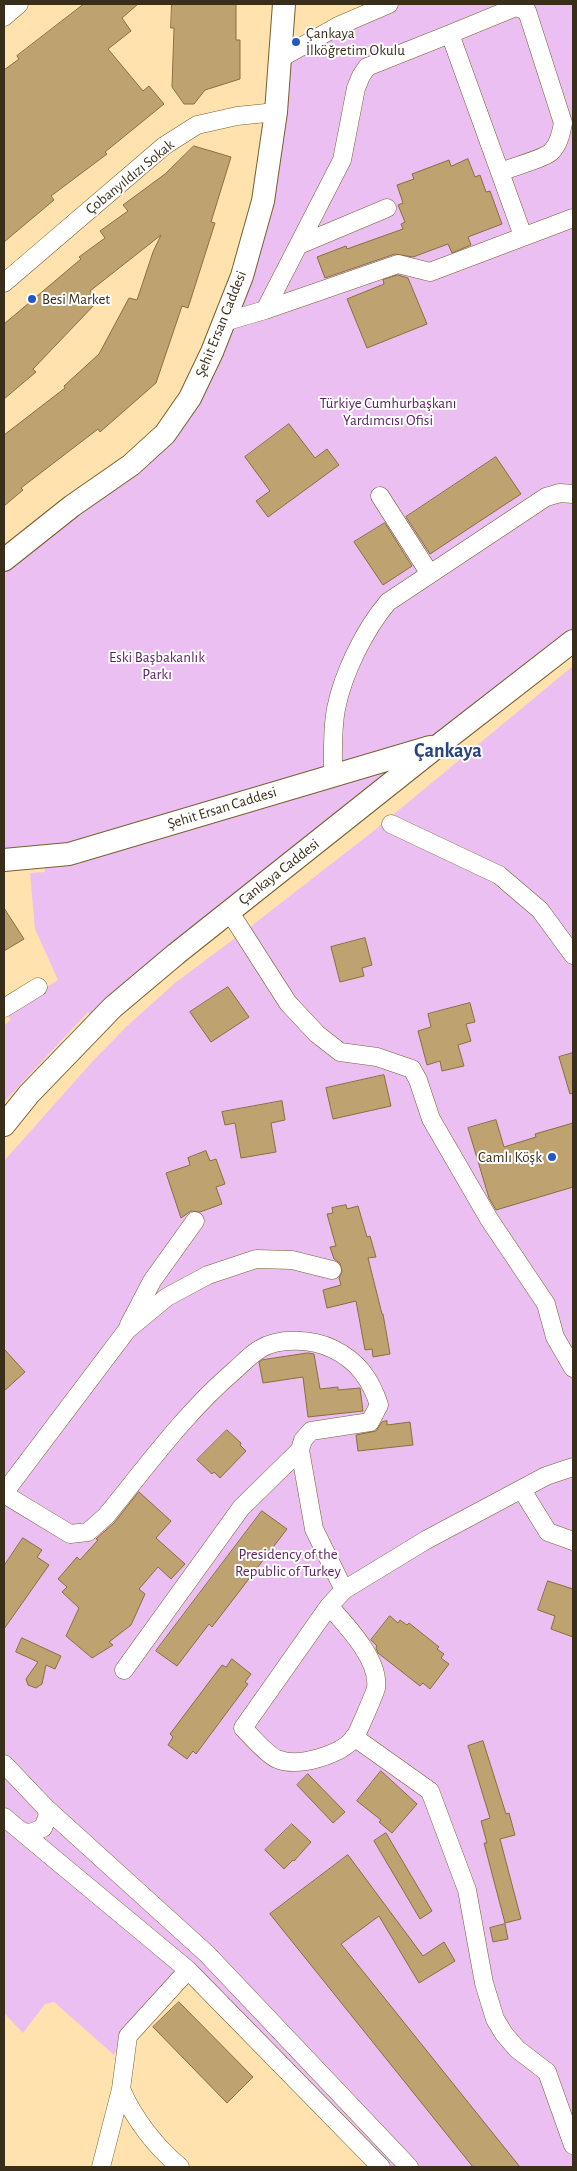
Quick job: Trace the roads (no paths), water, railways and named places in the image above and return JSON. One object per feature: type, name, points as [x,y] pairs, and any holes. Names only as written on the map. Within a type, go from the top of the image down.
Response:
[{"type":"main road","name":"Şehit Ersan Caddesi","points":[[4,560],[72,506],[131,465],[165,434],[190,398],[242,276],[263,201],[276,112],[284,4]]},
{"type":"main road","name":"Çankaya Caddesi","points":[[4,1125],[29,1094],[113,1007],[229,911],[439,744],[573,641]]},
{"type":"main road","name":"Şehit Ersan Caddesi","points":[[4,860],[69,854],[439,744]]},
{"type":"street","points":[[4,17],[19,4]]},
{"type":"street","points":[[281,58],[338,26],[388,4]]},
{"type":"street","points":[[265,310],[342,160],[356,88],[367,67],[516,7],[527,11],[563,123],[558,143],[550,153],[500,172]]},
{"type":"street","points":[[450,34],[523,236]]},
{"type":"street","name":"Çobanyıldızı Sokak","points":[[4,283],[164,146],[197,125],[237,116],[276,112]]},
{"type":"street","points":[[299,245],[387,208]]},
{"type":"street","points":[[224,322],[265,310],[398,264],[430,272],[573,218]]},
{"type":"street","points":[[334,774],[334,729],[337,707],[359,648],[374,619],[388,602],[546,497],[560,493],[573,494]]},
{"type":"street","points":[[380,496],[430,574]]},
{"type":"street","points":[[391,824],[498,875],[540,910],[573,954]]},
{"type":"street","points":[[229,911],[288,1003],[317,1034],[340,1052],[377,1057],[412,1069],[418,1080],[431,1119],[489,1219],[546,1304],[555,1337],[573,1368]]},
{"type":"street","points":[[4,1008],[38,986]]},
{"type":"street","points":[[124,1670],[241,1508],[300,1450],[304,1440],[311,1431],[370,1422],[379,1406],[373,1387],[363,1372],[348,1356],[327,1346],[307,1341],[286,1341],[260,1348],[201,1402],[106,1516],[88,1532],[70,1534],[4,1493],[126,1330],[152,1281],[195,1221]]},
{"type":"street","points":[[126,1330],[167,1298],[200,1280],[256,1259],[292,1260],[332,1270]]},
{"type":"street","points":[[300,1450],[314,1529],[344,1590]]},
{"type":"street","points":[[329,1606],[352,1630],[372,1666],[376,1687],[354,1738],[334,1752],[312,1761],[294,1762],[276,1759],[243,1728],[329,1606],[344,1590],[426,1540],[546,1476],[573,1468]]},
{"type":"street","points":[[522,1490],[548,1532],[573,1541]]},
{"type":"street","points":[[354,1738],[430,1791],[467,1890],[484,1983],[495,2019],[504,2034],[517,2049],[547,2072],[573,2145]]},
{"type":"street","points":[[4,1764],[46,1808],[207,1954],[409,2167]]},
{"type":"street","points":[[23,1832],[37,1832],[43,1828],[48,1814],[46,1808]]},
{"type":"street","points":[[4,1817],[188,1970],[380,2167]]},
{"type":"street","points":[[101,2167],[121,2089],[128,2036],[188,1970]]},
{"type":"street","points":[[121,2089],[128,2105],[153,2139],[180,2167]]},
{"type":"place","name":"Çankaya İlköğretim Okulu","points":[[296,42]]},
{"type":"place","name":"Besi Market","points":[[32,299]]},
{"type":"place","name":"Camlı Köşk","points":[[552,1157]]},
{"type":"district","name":"Çankaya","points":[[448,751]]},
{"type":"park label","name":"Türkiye Cumhurbaşkanı Yardımcısı Ofisi","points":[[388,412]]},
{"type":"park label","name":"Eski Başbakanlık Parkı","points":[[157,666]]},
{"type":"park label","name":"Presidency of the Republic of Turkey","points":[[288,1562]]}]
